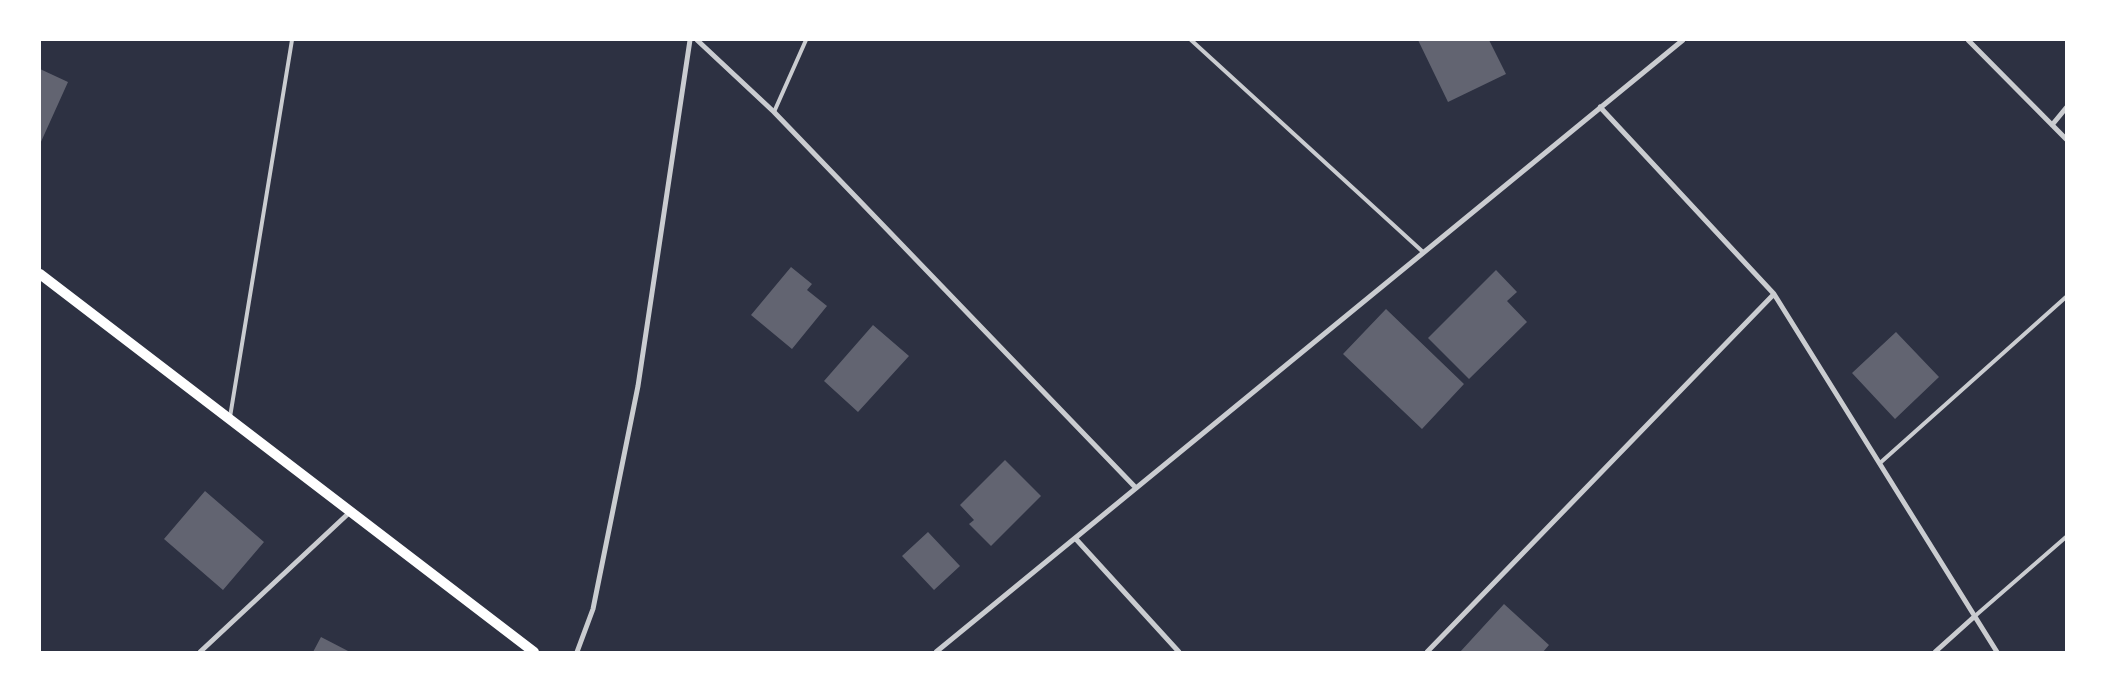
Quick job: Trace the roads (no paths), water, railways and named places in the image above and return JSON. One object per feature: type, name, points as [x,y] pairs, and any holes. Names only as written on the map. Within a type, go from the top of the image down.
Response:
[{"type":"main road","points":[[40,274],[534,652]]},
{"type":"street","points":[[577,652],[592,609],[638,386],[690,40]]},
{"type":"street","points":[[697,40],[774,112],[1136,488]]},
{"type":"street","points":[[936,652],[1683,40]]},
{"type":"street","points":[[1968,40],[2066,139]]},
{"type":"street","points":[[1600,107],[1774,294],[1997,652]]},
{"type":"street","points":[[2052,125],[2066,108]]},
{"type":"street","points":[[1427,652],[1774,294]]},
{"type":"street","points":[[200,652],[350,512]]},
{"type":"street","points":[[1075,538],[1179,652]]},
{"type":"street","points":[[1934,652],[1975,616]]},
{"type":"lane","points":[[230,419],[292,40]]},
{"type":"lane","points":[[774,112],[806,40]]},
{"type":"lane","points":[[1191,40],[1423,252]]},
{"type":"lane","points":[[1880,463],[2066,297]]},
{"type":"lane","points":[[1975,616],[2066,537]]}]
